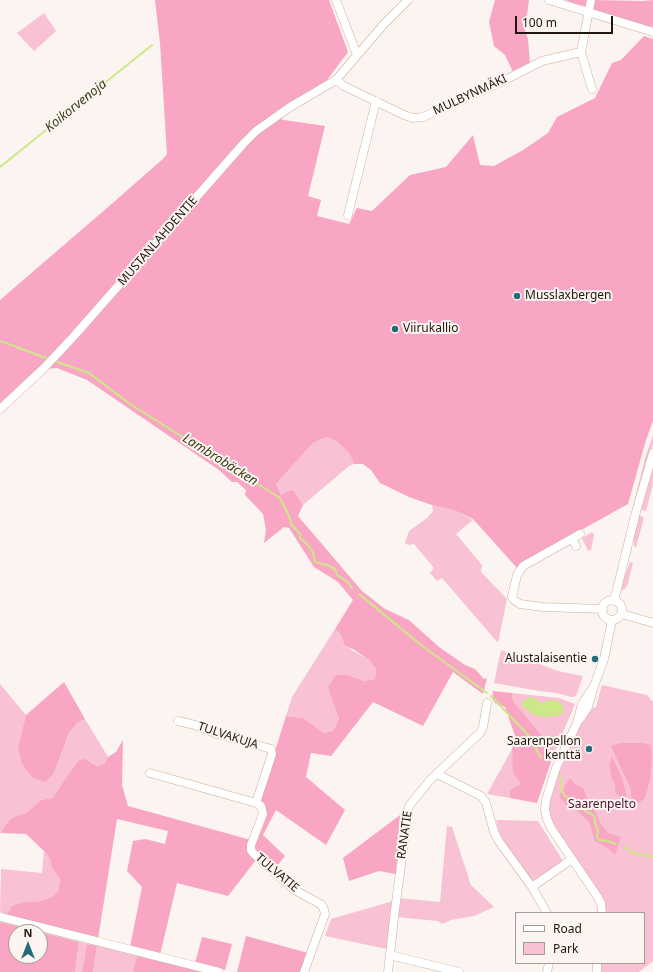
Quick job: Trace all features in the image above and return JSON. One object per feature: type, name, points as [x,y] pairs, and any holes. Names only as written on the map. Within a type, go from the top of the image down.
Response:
[{"type":"street","points":[[336,0],[357,55]]},
{"type":"street","points":[[336,80],[400,6],[408,0]]},
{"type":"street","points":[[549,0],[653,32]]},
{"type":"street","points":[[590,0],[581,52],[592,89]]},
{"type":"street","name":"MULBYNMÄKI","points":[[336,80],[344,86],[404,115],[413,118],[423,117],[501,82],[542,61],[581,52]]},
{"type":"street","name":"MUSTANLAHDENTIE","points":[[0,409],[74,336],[256,131],[290,107],[336,80]]},
{"type":"street","points":[[348,215],[376,101]]},
{"type":"street","points":[[614,601],[636,512],[653,454]]},
{"type":"street","points":[[580,534],[523,566],[519,571],[512,597],[520,604],[543,607],[603,609]]},
{"type":"street","points":[[572,539],[576,546]]},
{"type":"street","points":[[614,601],[620,604],[622,614],[619,618],[612,620],[605,616],[603,609],[606,603],[614,601]]},
{"type":"street","points":[[622,614],[653,623]]},
{"type":"street","points":[[602,912],[601,903],[597,896],[551,828],[545,809],[546,800],[558,764],[577,723],[588,707],[604,659],[612,620]]},
{"type":"street","name":"RANATIE","points":[[388,972],[408,809],[411,802],[437,774],[480,732],[483,727],[487,703]]},
{"type":"street","name":"TULVAKUJA","points":[[178,721],[195,725],[217,734],[271,750],[272,754],[256,803]]},
{"type":"street","points":[[150,773],[256,803]]},
{"type":"street","points":[[437,774],[481,796],[486,802],[494,832],[498,840],[532,887],[546,912]]},
{"type":"street","name":"TULVATIE","points":[[256,803],[261,806],[263,814],[251,845],[253,854],[293,889],[322,905],[324,910],[325,914],[304,972]]},
{"type":"street","points":[[532,887],[572,860]]},
{"type":"street","points":[[0,917],[219,972]]},
{"type":"street","points":[[390,955],[459,972]]},
{"type":"green space","points":[[44,13],[56,31],[34,51],[17,33]]},
{"type":"green space","points":[[653,435],[653,443],[635,507],[633,507],[645,458]]},
{"type":"green space","points":[[327,437],[336,441],[349,453],[354,464],[349,466],[303,505],[293,490],[287,491],[281,495],[276,484],[313,443]]},
{"type":"green space","points":[[653,468],[653,484],[646,511],[641,510]]},
{"type":"green space","points":[[432,505],[456,511],[473,520],[456,534],[482,565],[481,572],[507,599],[498,643],[442,578],[437,581],[430,573],[434,568],[414,544],[408,545],[405,543],[409,531],[427,518],[433,511]]},
{"type":"green space","points":[[639,514],[644,518],[636,547],[634,547],[634,532]]},
{"type":"green space","points":[[592,532],[594,535],[591,550],[588,551],[582,538]]},
{"type":"green space","points":[[630,562],[633,563],[628,583],[626,588],[621,591],[622,584]]},
{"type":"green space","points":[[335,629],[340,634],[345,646],[369,660],[376,669],[375,679],[364,681],[348,675],[334,704],[339,719],[333,731],[324,733],[303,718],[286,716],[292,697]]},
{"type":"green space","points":[[501,650],[558,671],[583,676],[576,696],[571,697],[557,693],[494,683]]},
{"type":"green space","points":[[0,684],[26,715],[18,747],[54,773],[69,733],[77,723],[85,719],[108,757],[104,764],[97,766],[91,762],[78,761],[52,798],[41,800],[26,813],[13,817],[5,825],[1,833],[0,833]]},
{"type":"green space","name":"Saarenpelto","points":[[602,685],[647,695],[653,702],[653,961],[639,972],[601,972],[600,964],[645,964],[645,912],[606,912],[602,898],[556,828],[549,808],[556,778],[577,731],[589,710],[596,707]]},
{"type":"green space","points":[[512,693],[559,698],[575,704],[553,756],[545,739],[513,701]]},
{"type":"green space","points":[[512,749],[514,772],[522,784],[510,790],[510,798],[487,794]]},
{"type":"green space","points":[[496,820],[538,821],[563,861],[532,881],[506,844],[499,832]]},
{"type":"green space","points":[[447,826],[452,827],[471,885],[494,907],[474,916],[451,920],[442,924],[438,921],[396,917],[398,898],[440,902]]},
{"type":"green space","points":[[44,851],[50,859],[52,868],[60,879],[58,891],[53,898],[41,901],[26,902],[6,916],[0,911],[1,869],[42,873]]},
{"type":"green space","points":[[393,901],[387,949],[325,936],[331,919]]},
{"type":"green space","points":[[79,942],[87,944],[82,972],[75,972]]},
{"type":"green space","points":[[97,946],[137,956],[133,972],[93,972]]},
{"type":"shaded area","points":[[155,0],[329,0],[348,52],[327,80],[275,112],[278,118],[284,120],[325,126],[308,196],[321,200],[317,216],[349,224],[357,208],[372,211],[410,175],[446,167],[473,135],[480,165],[494,166],[523,150],[548,133],[557,117],[595,98],[612,63],[621,60],[644,36],[653,39],[653,421],[646,440],[628,504],[522,563],[517,568],[473,519],[456,511],[409,497],[380,483],[371,470],[363,464],[354,464],[349,453],[336,441],[327,437],[313,443],[276,484],[281,495],[287,491],[293,490],[303,505],[298,516],[362,591],[385,609],[409,620],[439,647],[465,665],[475,669],[484,679],[487,678],[483,694],[453,672],[423,726],[373,702],[331,756],[311,753],[306,777],[345,810],[326,845],[276,810],[263,835],[285,856],[274,870],[254,849],[254,845],[266,814],[266,807],[260,799],[286,716],[303,718],[324,733],[333,731],[339,719],[328,687],[336,675],[348,675],[364,681],[375,679],[376,669],[369,660],[353,649],[345,646],[340,634],[335,629],[353,600],[338,582],[314,567],[289,528],[284,527],[264,543],[266,530],[263,514],[245,495],[246,490],[237,482],[232,482],[219,470],[87,380],[57,368],[47,369],[0,404],[0,300],[167,154],[160,43]]},
{"type":"shaded area","points":[[495,0],[529,0],[527,15],[522,22],[528,39],[530,64],[513,72],[505,55],[494,46],[489,22]]},
{"type":"shaded area","points":[[566,0],[587,0],[586,6],[578,5]]},
{"type":"shaded area","points":[[593,0],[653,0],[653,26],[650,28],[593,9]]},
{"type":"shaded area","points":[[64,682],[85,719],[77,723],[69,733],[54,773],[45,782],[33,778],[22,764],[18,747],[26,715]]},
{"type":"shaded area","points":[[493,691],[512,693],[513,701],[545,739],[553,756],[537,803],[510,798],[510,790],[521,784],[513,772],[512,749],[515,736],[505,707],[496,704],[492,699]]},
{"type":"shaded area","points":[[533,697],[541,703],[551,700],[557,701],[562,704],[564,710],[563,713],[557,716],[546,717],[535,715],[522,705],[525,699]]},
{"type":"shaded area","points":[[123,740],[122,785],[128,806],[251,840],[256,860],[228,896],[177,883],[160,955],[130,947],[142,887],[127,871],[133,841],[145,839],[165,844],[168,831],[117,819],[98,939],[48,926],[48,924],[38,924],[6,916],[12,906],[26,902],[41,901],[53,897],[58,891],[60,879],[52,868],[50,859],[44,851],[26,834],[1,833],[5,825],[13,817],[26,813],[41,800],[52,798],[78,761],[85,759],[97,766],[104,764],[108,757],[116,752]]},
{"type":"shaded area","points":[[621,743],[643,743],[651,745],[652,756],[650,780],[645,798],[632,808],[631,791],[611,746]]},
{"type":"shaded area","points":[[612,757],[622,778],[628,800],[620,797],[615,792],[615,785],[611,776],[609,764]]},
{"type":"shaded area","points":[[570,778],[575,784],[583,788],[589,804],[608,833],[621,837],[615,855],[609,849],[595,841],[589,822],[574,808],[569,809],[559,796]]},
{"type":"shaded area","points":[[400,815],[396,874],[379,871],[349,881],[343,858]]},
{"type":"shaded area","points":[[0,922],[8,924],[8,964],[48,964],[48,934],[79,942],[75,972],[0,972]]},
{"type":"shaded area","points":[[246,936],[308,953],[300,972],[237,972]]},
{"type":"shaded area","points":[[202,937],[232,944],[225,970],[195,963]]},
{"type":"shaded area","points":[[87,944],[97,946],[93,972],[82,972]]},
{"type":"shaded area","points":[[137,956],[202,972],[133,972]]},
{"type":"waterway","name":"Koikorvenoja","points":[[0,167],[152,45]]},
{"type":"waterway","name":"Lambrobäcken","points":[[0,341],[46,358]]},
{"type":"waterway","name":"Lambrobäcken","points":[[57,362],[89,373],[130,404],[280,498],[289,516],[291,524],[300,534],[300,538],[313,552],[315,562],[335,569],[337,575],[348,582],[352,588]]},
{"type":"waterway","name":"Lambrobäcken","points":[[359,594],[421,645],[487,693]]},
{"type":"waterway","name":"Lambrobäcken","points":[[491,696],[530,737],[541,758]]},
{"type":"waterway","name":"Lambrobäcken","points":[[559,776],[562,780],[561,788],[565,796],[581,805],[586,812],[592,814],[595,818],[595,823],[598,830],[597,837],[599,840],[616,844]]},
{"type":"waterway","name":"Lambrobäcken","points":[[624,847],[634,853],[653,857]]},
{"type":"place","name":"Musslaxbergen","points":[[517,296]]},
{"type":"place","name":"Viirukallio","points":[[395,329]]},
{"type":"place","name":"Alustalaisentie","points":[[595,659]]},
{"type":"place","name":"Saarenpellon kenttä","points":[[589,749]]}]
